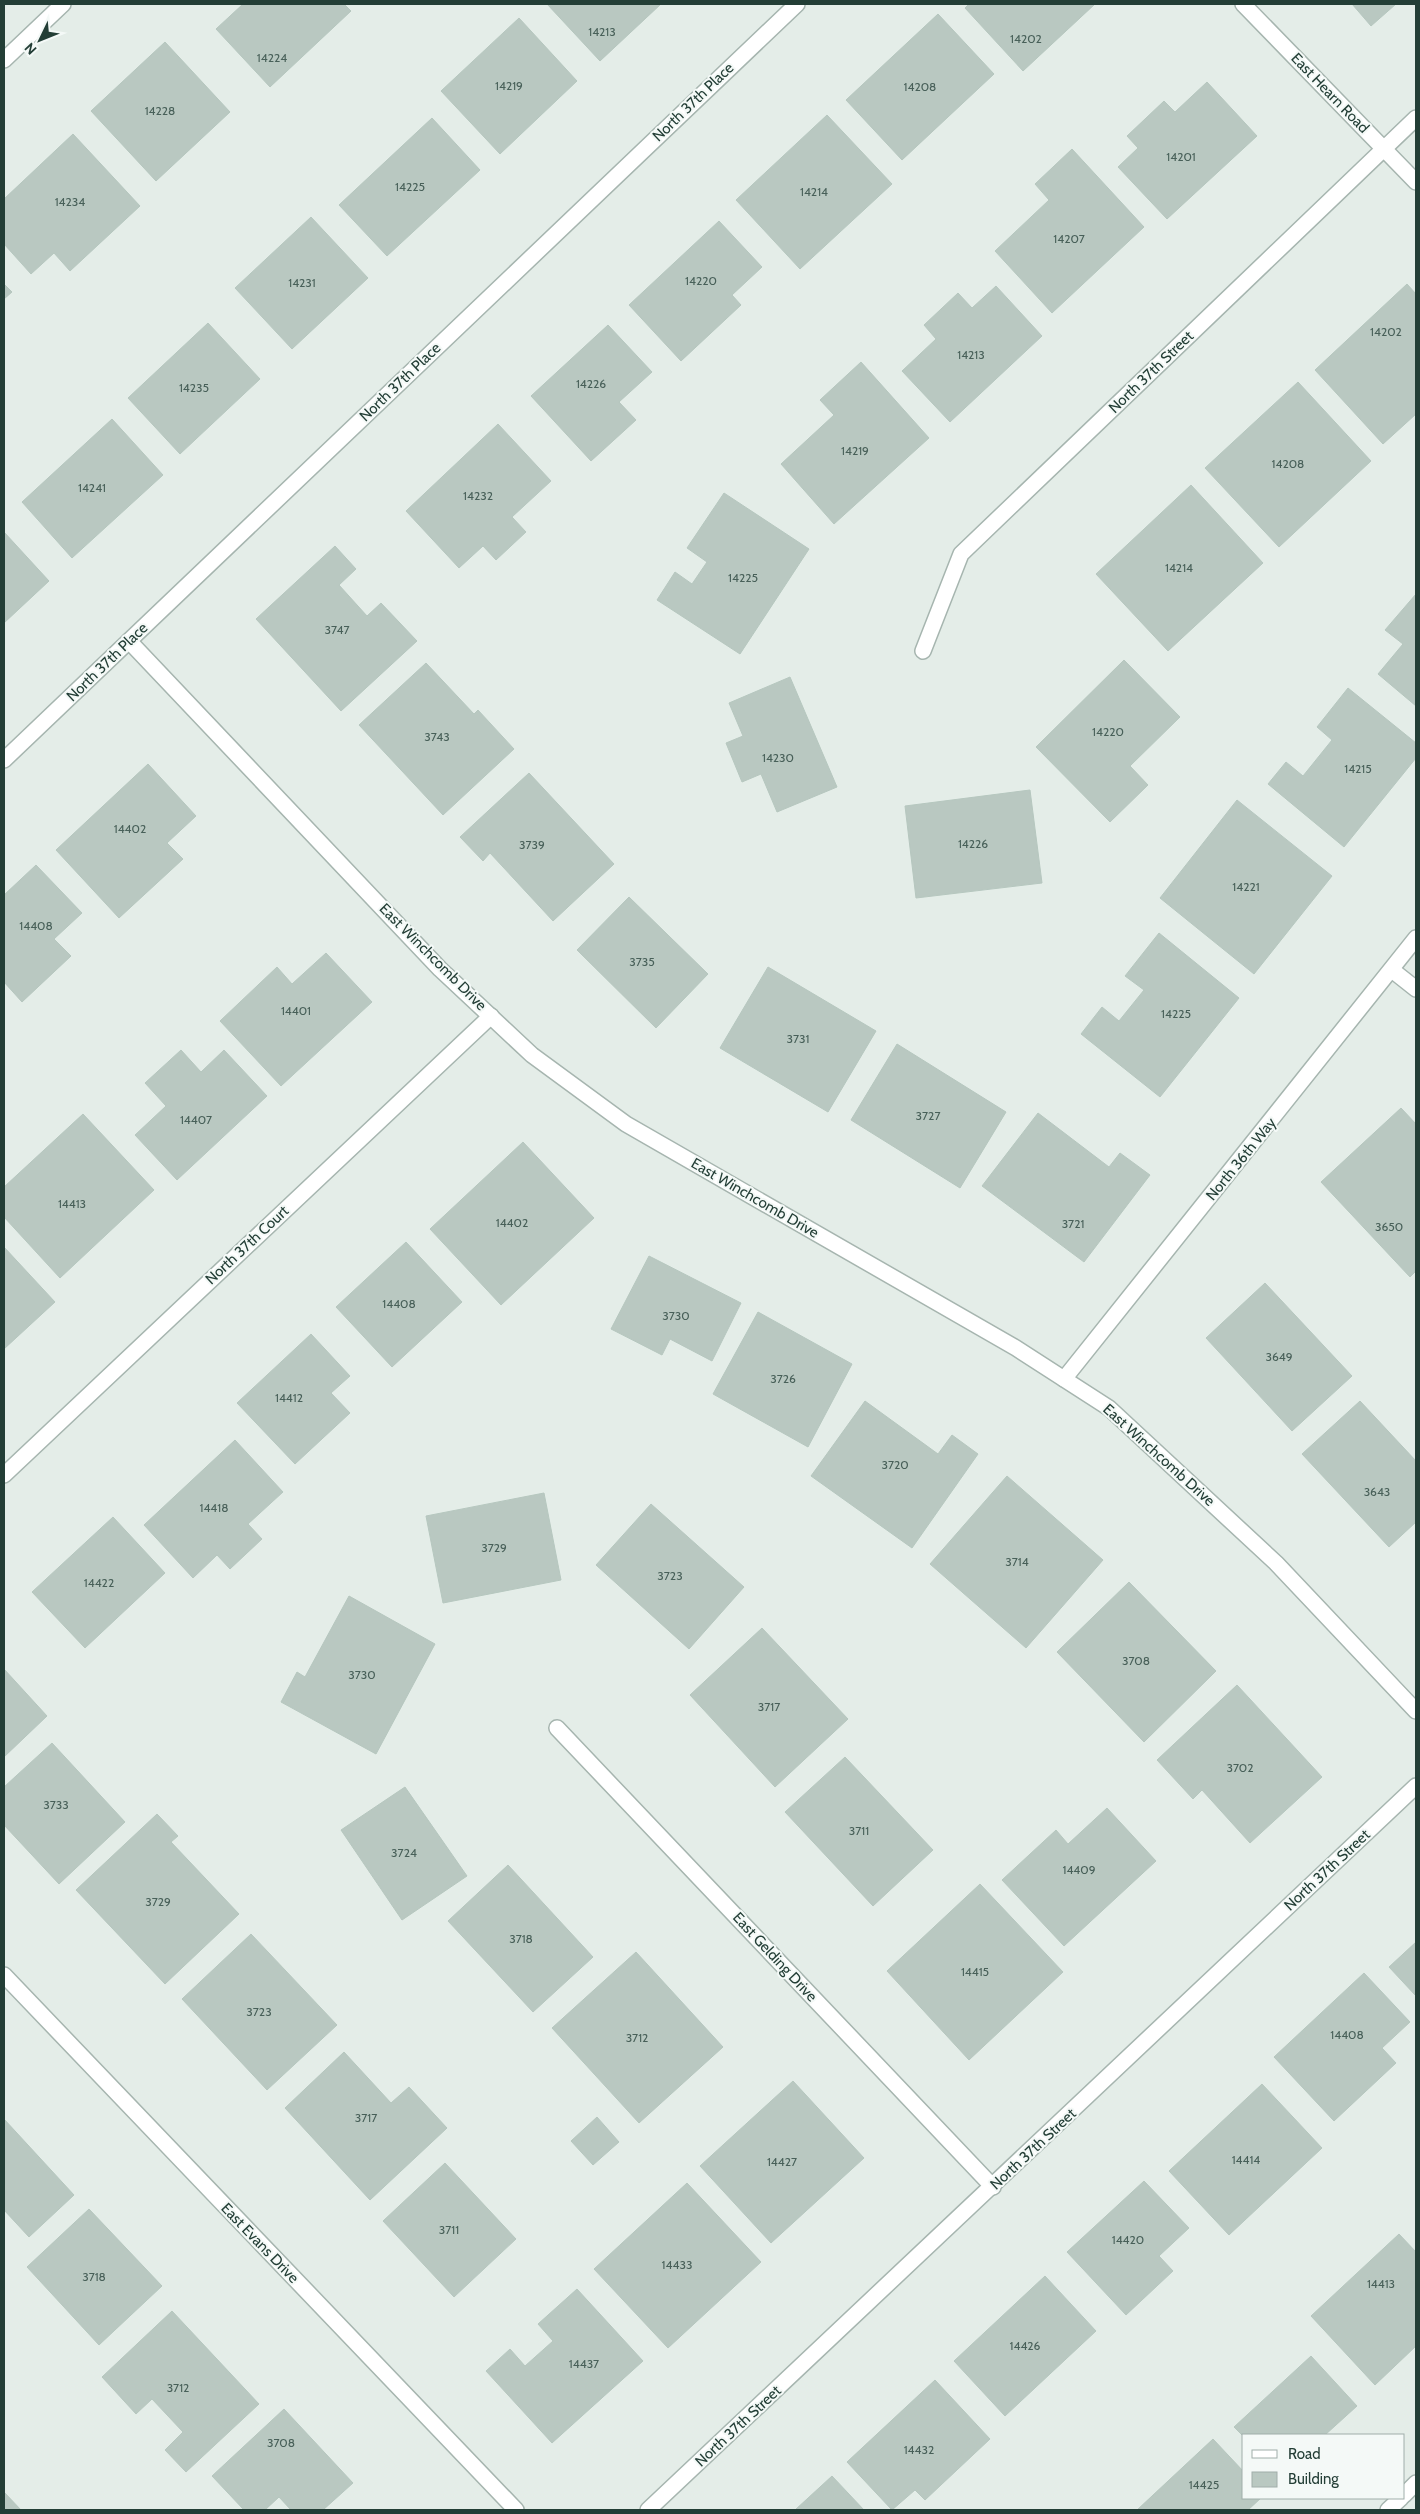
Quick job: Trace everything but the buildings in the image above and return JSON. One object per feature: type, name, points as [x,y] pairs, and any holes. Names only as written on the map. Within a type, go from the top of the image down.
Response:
[{"type":"street","points":[[4,60],[63,4]]},
{"type":"street","name":"North 37th Place","points":[[4,760],[797,4]]},
{"type":"street","name":"East Hearn Road","points":[[1242,4],[1416,182]]},
{"type":"street","name":"North 37th Street","points":[[923,650],[961,554],[1416,118]]},
{"type":"street","name":"East Winchcomb Drive","points":[[129,641],[440,969],[532,1055],[626,1124],[1016,1348],[1109,1408],[1276,1563],[1416,1711]]},
{"type":"street","name":"North 36th Way","points":[[1064,1379],[1416,938]]},
{"type":"street","points":[[1392,970],[1416,989]]},
{"type":"street","name":"North 37th Court","points":[[4,1475],[491,1016]]},
{"type":"street","name":"East Gelding Drive","points":[[557,1728],[993,2187]]},
{"type":"street","name":"North 37th Street","points":[[648,2510],[993,2187],[1416,1786]]},
{"type":"street","name":"East Evans Drive","points":[[4,1976],[516,2510]]},
{"type":"street","points":[[1405,2494],[1416,2483]]},
{"type":"street","points":[[1388,2510],[1400,2499]]}]
